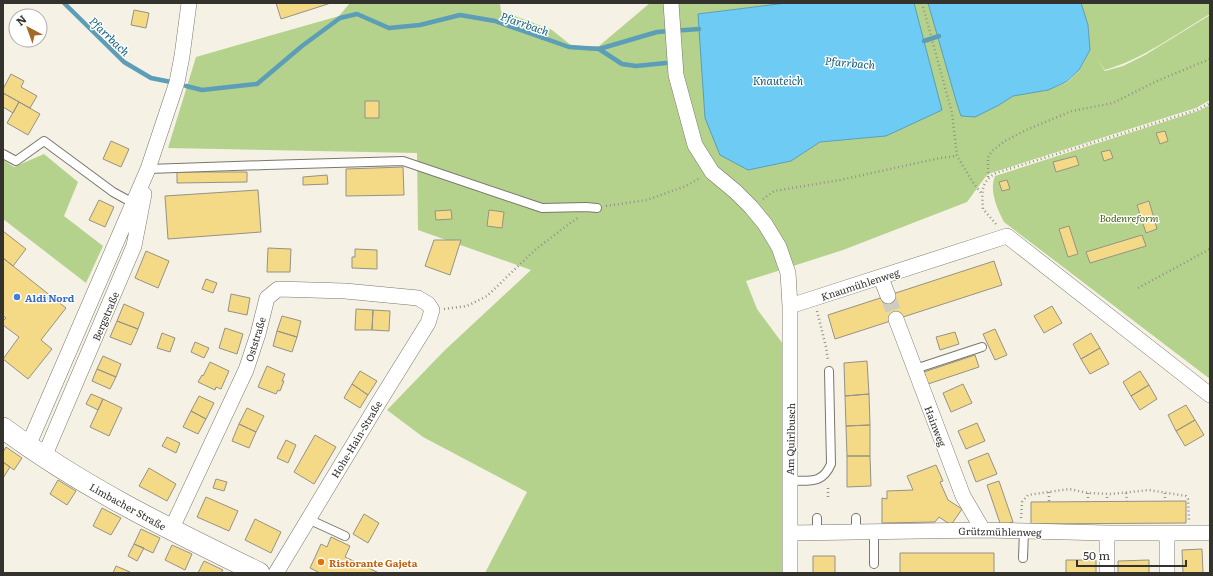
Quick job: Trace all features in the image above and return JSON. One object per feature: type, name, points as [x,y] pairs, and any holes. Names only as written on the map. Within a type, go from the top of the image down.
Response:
[{"type":"street","name":"Bergstraße","points":[[36,452],[133,203],[148,169],[177,82],[189,3]]},
{"type":"street","points":[[671,3],[676,75],[695,145],[712,172],[750,207],[765,224],[779,247],[788,272],[790,306]]},
{"type":"street","name":"Bergstraße","points":[[36,452],[134,246],[148,169]]},
{"type":"street","points":[[1007,236],[1210,395]]},
{"type":"street","name":"Knaumühlenweg","points":[[790,306],[881,278],[1007,236]]},
{"type":"street","points":[[881,278],[888,296]]},
{"type":"street","name":"Oststraße","points":[[171,530],[246,370],[258,334],[267,298],[278,289],[345,291],[418,298],[430,307]]},
{"type":"street","name":"Am Quirlbusch","points":[[790,306],[790,573]]},
{"type":"street","name":"Hohe-Hain-Straße","points":[[276,573],[428,324],[430,307]]},
{"type":"street","name":"Hainweg","points":[[896,319],[963,496],[983,530]]},
{"type":"street","name":"Limbacher Straße","points":[[3,428],[36,452],[69,473],[171,530],[259,573]]},
{"type":"street","name":"Grützmühlenweg","points":[[791,533],[817,525],[856,525],[874,532],[983,530],[1167,534],[1210,533]]},
{"type":"street","points":[[1107,533],[1107,573]]},
{"type":"street","points":[[1167,534],[1167,573]]},
{"type":"lane","points":[[3,154],[16,161],[44,141],[113,192],[133,203]]},
{"type":"lane","points":[[148,169],[266,164],[403,161],[542,208],[586,206],[597,208]]},
{"type":"lane","points":[[915,369],[982,347]]},
{"type":"lane","points":[[789,480],[817,480],[826,475],[831,464],[829,371]]},
{"type":"lane","points":[[308,519],[345,536]]},
{"type":"lane","points":[[1023,531],[1023,558]]},
{"type":"lane","points":[[874,532],[874,564]]},
{"type":"path","points":[[922,3],[952,113],[957,156],[982,195]]},
{"type":"path","points":[[1007,236],[982,209],[982,190],[988,178],[988,157],[992,150],[1026,130],[1072,111],[1113,103],[1157,81],[1210,59]]},
{"type":"path","points":[[988,178],[996,173],[1197,110],[1210,103]]},
{"type":"path","points":[[750,207],[774,191],[840,180],[940,158],[957,156]]},
{"type":"path","points":[[430,307],[467,306],[487,296],[535,250],[550,238],[570,223],[597,208],[647,200],[686,186],[712,172]]},
{"type":"path","points":[[1138,288],[1210,249]]},
{"type":"path","points":[[813,299],[826,347],[829,371]]},
{"type":"path","points":[[828,488],[828,497]]},
{"type":"path","points":[[1023,531],[1021,505],[1023,499],[1028,495],[1069,489],[1088,493],[1107,494],[1145,490],[1181,494],[1188,498],[1189,533]]},
{"type":"path","points":[[1049,492],[1049,502]]},
{"type":"path","points":[[1088,493],[1088,502]]},
{"type":"path","points":[[1126,493],[1127,502]]},
{"type":"path","points":[[1165,493],[1165,501]]},
{"type":"path","points":[[1107,494],[1107,502]]},
{"type":"green space","points":[[350,3],[500,3],[501,11],[552,30],[572,46],[599,46],[650,3],[786,3],[698,14],[791,161],[820,142],[886,136],[914,3],[928,3],[939,36],[961,115],[999,105],[1012,96],[1047,90],[1066,83],[1079,71],[1090,50],[1088,25],[1081,3],[1210,3],[1210,14],[1146,53],[1105,70],[1096,58],[1105,71],[1123,66],[1145,55],[1210,15],[1210,100],[1196,108],[991,173],[986,176],[967,202],[843,250],[746,281],[757,309],[783,344],[783,573],[485,573],[527,492],[423,437],[387,410],[445,350],[531,270],[418,230],[417,153],[168,148],[196,57],[339,16]]},
{"type":"green space","name":"Bodenreform","points":[[1210,105],[1210,379],[1004,222],[996,205],[993,193],[993,181],[995,176],[1198,111]]},
{"type":"green space","points":[[44,154],[78,182],[64,216],[103,246],[86,283],[3,219],[3,160],[14,167]]},
{"type":"water","name":"Knauteich","points":[[786,3],[914,3],[942,110],[886,136],[820,142],[791,161],[748,170],[720,155],[705,118],[698,14]]},
{"type":"water","points":[[928,3],[1081,3],[1088,25],[1090,50],[1079,70],[1066,82],[1048,90],[1013,96],[975,117],[961,116]]},
{"type":"building","points":[[276,3],[331,3],[281,19]]},
{"type":"building","points":[[134,10],[149,13],[146,28],[131,25]]},
{"type":"building","points":[[11,74],[24,81],[21,87],[37,96],[30,108],[3,93],[3,89]]},
{"type":"building","points":[[3,93],[19,102],[13,113],[3,107]]},
{"type":"building","points":[[365,101],[379,101],[379,118],[365,118]]},
{"type":"building","points":[[19,102],[40,114],[28,135],[7,123]]},
{"type":"building","points":[[1165,131],[1168,141],[1160,144],[1156,133]]},
{"type":"building","points":[[111,141],[129,149],[121,167],[103,159]]},
{"type":"building","points":[[1110,150],[1113,158],[1104,161],[1101,152]]},
{"type":"building","points":[[1076,156],[1079,165],[1056,172],[1053,162]]},
{"type":"building","points":[[403,167],[404,195],[346,196],[346,169]]},
{"type":"building","points":[[177,172],[247,172],[247,182],[177,183]]},
{"type":"building","points":[[327,175],[328,184],[303,185],[303,177]]},
{"type":"building","points":[[1007,180],[1010,189],[1002,191],[999,182]]},
{"type":"building","points":[[258,190],[261,232],[168,239],[165,196]]},
{"type":"building","points":[[99,200],[114,207],[105,227],[89,220]]},
{"type":"building","points":[[1149,201],[1157,229],[1146,233],[1137,205]]},
{"type":"building","points":[[451,210],[452,219],[436,220],[435,211]]},
{"type":"building","points":[[489,210],[504,212],[502,228],[487,226]]},
{"type":"building","points":[[1069,226],[1078,254],[1068,257],[1059,229]]},
{"type":"building","points":[[3,231],[26,249],[13,266],[3,258]]},
{"type":"building","points":[[1142,235],[1146,246],[1090,263],[1086,252]]},
{"type":"building","points":[[434,240],[461,240],[450,275],[425,266]]},
{"type":"building","points":[[268,248],[291,249],[290,272],[267,272]]},
{"type":"building","points":[[355,249],[377,250],[377,269],[352,268],[352,257],[355,257]]},
{"type":"building","points":[[146,251],[169,261],[158,288],[135,278]]},
{"type":"building","points":[[3,258],[66,308],[41,340],[52,349],[28,379],[3,359],[19,337],[3,325],[3,321],[6,318],[3,316]]},
{"type":"building","points":[[994,261],[1002,285],[835,339],[828,315]]},
{"type":"building","points":[[206,279],[217,283],[213,293],[202,289]]},
{"type":"building","points":[[231,294],[250,298],[247,315],[228,311]]},
{"type":"building","points":[[124,304],[144,313],[138,329],[117,321]]},
{"type":"building","points":[[1052,306],[1062,323],[1044,333],[1034,316]]},
{"type":"building","points":[[356,309],[373,310],[372,330],[355,330]]},
{"type":"building","points":[[373,310],[390,311],[389,331],[372,330]]},
{"type":"building","points":[[282,316],[301,321],[297,337],[277,331]]},
{"type":"building","points":[[117,321],[138,329],[131,345],[110,337]]},
{"type":"building","points":[[225,328],[243,334],[237,354],[219,348]]},
{"type":"building","points":[[995,329],[1007,355],[995,360],[983,334]]},
{"type":"building","points":[[277,331],[297,337],[292,352],[273,346]]},
{"type":"building","points":[[955,332],[959,344],[940,350],[936,337]]},
{"type":"building","points":[[162,333],[175,338],[170,352],[157,348]]},
{"type":"building","points":[[1091,333],[1100,348],[1081,359],[1073,344]]},
{"type":"building","points":[[195,342],[209,348],[204,358],[191,352]]},
{"type":"building","points":[[1100,348],[1109,364],[1090,374],[1081,359]]},
{"type":"building","points":[[975,355],[979,367],[928,384],[924,372]]},
{"type":"building","points":[[103,356],[121,364],[116,377],[97,369]]},
{"type":"building","points":[[867,361],[869,394],[845,396],[844,363]]},
{"type":"building","points":[[210,362],[229,371],[221,389],[216,387],[215,390],[198,382],[202,375],[203,376]]},
{"type":"building","points":[[267,366],[285,374],[280,391],[278,390],[276,394],[258,387]]},
{"type":"building","points":[[97,369],[116,377],[110,389],[92,381]]},
{"type":"building","points":[[360,371],[377,381],[368,395],[352,384]]},
{"type":"building","points":[[1140,371],[1149,385],[1131,396],[1123,382]]},
{"type":"building","points":[[352,384],[368,395],[360,408],[344,398]]},
{"type":"building","points":[[963,384],[972,403],[951,412],[943,393]]},
{"type":"building","points":[[1149,385],[1157,399],[1140,410],[1131,396]]},
{"type":"building","points":[[91,394],[103,399],[98,410],[86,404]]},
{"type":"building","points":[[869,394],[870,425],[846,426],[845,396]]},
{"type":"building","points":[[199,396],[214,403],[206,419],[191,411]]},
{"type":"building","points":[[103,399],[122,408],[109,436],[90,427]]},
{"type":"building","points":[[1186,405],[1195,420],[1176,431],[1168,415]]},
{"type":"building","points":[[247,408],[264,416],[256,432],[239,424]]},
{"type":"building","points":[[191,411],[206,419],[198,434],[183,427]]},
{"type":"building","points":[[1195,420],[1204,435],[1185,446],[1176,431]]},
{"type":"building","points":[[977,423],[985,441],[966,449],[958,431]]},
{"type":"building","points":[[239,424],[256,432],[249,448],[232,441]]},
{"type":"building","points":[[870,425],[870,456],[847,456],[846,426]]},
{"type":"building","points":[[315,435],[336,447],[314,484],[294,472]]},
{"type":"building","points":[[167,437],[180,443],[176,453],[162,446]]},
{"type":"building","points":[[286,440],[296,445],[288,463],[277,458]]},
{"type":"building","points":[[6,447],[22,458],[14,470],[3,462],[3,452]]},
{"type":"building","points":[[988,453],[997,474],[976,482],[968,461]]},
{"type":"building","points":[[847,456],[870,456],[871,486],[847,487]]},
{"type":"building","points":[[3,462],[10,467],[3,478]]},
{"type":"building","points":[[936,465],[943,481],[940,482],[948,500],[962,509],[951,525],[939,517],[935,522],[882,523],[882,498],[887,499],[887,491],[913,490],[907,476]]},
{"type":"building","points":[[149,468],[176,484],[167,501],[139,486]]},
{"type":"building","points":[[216,479],[227,482],[224,491],[213,488]]},
{"type":"building","points":[[58,480],[76,491],[67,505],[50,494]]},
{"type":"building","points":[[999,481],[1013,522],[1001,526],[987,485]]},
{"type":"building","points":[[206,497],[238,511],[229,531],[197,517]]},
{"type":"building","points":[[1186,501],[1186,523],[1031,524],[1031,502]]},
{"type":"building","points":[[102,508],[121,518],[111,535],[93,526]]},
{"type":"building","points":[[364,514],[379,523],[368,543],[353,534]]},
{"type":"building","points":[[255,519],[281,532],[271,553],[245,540]]},
{"type":"building","points":[[141,529],[160,538],[153,553],[134,544]]},
{"type":"building","points":[[331,537],[350,546],[345,557],[379,573],[320,573],[310,568],[321,544],[327,547]]},
{"type":"building","points":[[134,544],[144,548],[137,561],[128,556]]},
{"type":"building","points":[[172,545],[192,554],[185,570],[165,560]]},
{"type":"building","points":[[1202,549],[1203,573],[1183,573],[1182,550]]},
{"type":"building","points":[[900,553],[994,553],[994,573],[900,573]]},
{"type":"building","points":[[813,556],[835,556],[835,573],[813,573]]},
{"type":"building","points":[[1066,560],[1096,560],[1096,573],[1066,573]]},
{"type":"building","points":[[1149,560],[1149,573],[1118,573],[1118,561]]},
{"type":"building","points":[[204,561],[223,570],[221,573],[198,573]]},
{"type":"building","points":[[116,566],[130,572],[113,573]]},
{"type":"waterway","name":"Pfarrbach","points":[[64,3],[124,62],[151,78],[171,82]]},
{"type":"waterway","name":"Pfarrbach","points":[[186,86],[202,90],[257,84],[302,46],[340,18],[357,14],[389,28],[420,25],[460,15],[495,21],[569,47],[599,49],[622,64],[636,66],[666,63]]},
{"type":"waterway","points":[[599,49],[657,32],[699,29]]},
{"type":"waterway","name":"Pfarrbach","points":[[924,41],[939,36]]},
{"type":"tunnel","points":[[888,296],[896,319]]},
{"type":"place","name":"Aldi Nord","points":[[17,297]]},
{"type":"place","name":"Ristorante Gajeta","points":[[321,562]]}]
